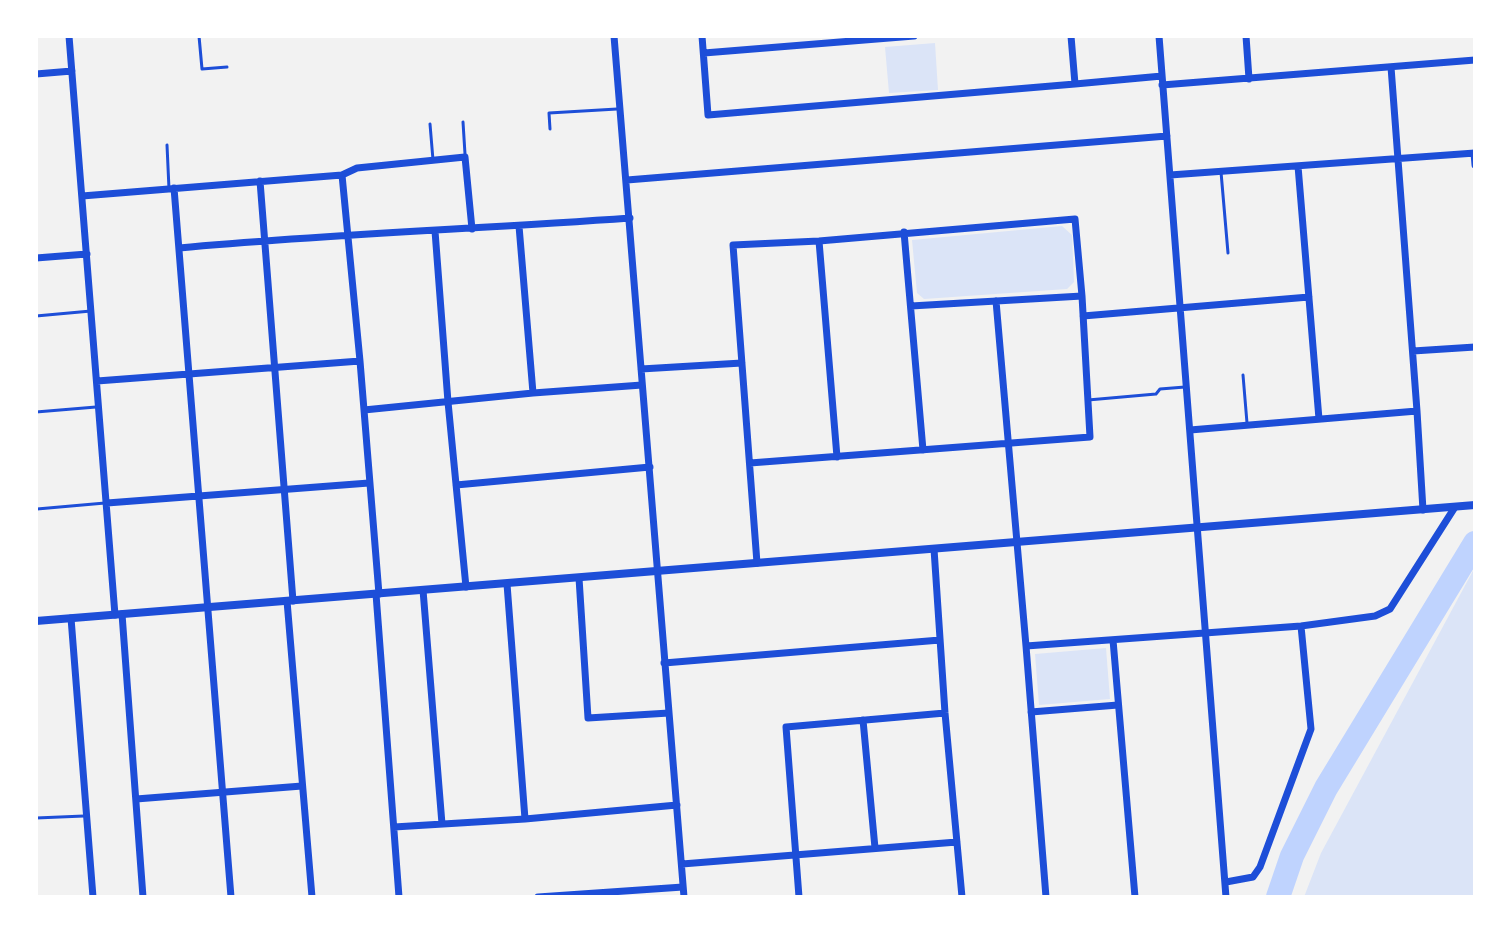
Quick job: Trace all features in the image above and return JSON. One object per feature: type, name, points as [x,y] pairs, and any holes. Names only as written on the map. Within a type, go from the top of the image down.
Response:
[{"type":"street","points":[[69,36],[143,897]]},
{"type":"street","points":[[614,36],[684,897]]},
{"type":"street","points":[[702,36],[708,115],[1075,84],[1249,79],[1475,60]]},
{"type":"street","points":[[704,53],[914,36]]},
{"type":"street","points":[[1071,36],[1075,84]]},
{"type":"street","points":[[1159,36],[1226,897]]},
{"type":"street","points":[[1246,36],[1249,79]]},
{"type":"street","points":[[1391,67],[1423,510]]},
{"type":"street","points":[[36,74],[72,71]]},
{"type":"street","points":[[627,180],[1167,136]]},
{"type":"street","points":[[1170,175],[1474,153],[1475,165]]},
{"type":"street","points":[[82,196],[342,175],[357,168],[465,157],[472,229]]},
{"type":"street","points":[[1298,166],[1319,419]]},
{"type":"street","points":[[342,175],[364,410],[399,897]]},
{"type":"street","points":[[260,181],[286,489],[290,601],[312,897]]},
{"type":"street","points":[[171,188],[190,375],[231,897]]},
{"type":"street","points":[[179,248],[630,218]]},
{"type":"street","points":[[750,463],[1090,437],[1075,219],[819,241],[733,245],[757,563]]},
{"type":"street","points":[[519,226],[533,393]]},
{"type":"street","points":[[435,231],[466,587]]},
{"type":"street","points":[[904,232],[923,450]]},
{"type":"street","points":[[819,241],[837,457]]},
{"type":"street","points":[[36,258],[87,254]]},
{"type":"street","points":[[911,306],[1082,296]]},
{"type":"street","points":[[1083,316],[1309,297]]},
{"type":"street","points":[[996,301],[1046,897]]},
{"type":"street","points":[[1413,351],[1475,347]]},
{"type":"street","points":[[97,381],[360,361]]},
{"type":"street","points":[[641,369],[742,363]]},
{"type":"street","points":[[364,410],[642,385]]},
{"type":"street","points":[[1190,430],[1417,411]]},
{"type":"street","points":[[456,485],[650,467]]},
{"type":"street","points":[[107,503],[369,483]]},
{"type":"street","points":[[36,621],[1475,505]]},
{"type":"street","points":[[1026,646],[1301,626],[1375,616],[1390,609],[1455,507]]},
{"type":"street","points":[[934,549],[962,897]]},
{"type":"street","points":[[579,578],[588,718],[669,713]]},
{"type":"street","points":[[507,584],[525,819]]},
{"type":"street","points":[[423,590],[442,824]]},
{"type":"street","points":[[71,618],[93,897]]},
{"type":"street","points":[[1226,882],[1253,877],[1260,867],[1311,729],[1301,626]]},
{"type":"street","points":[[664,663],[940,640]]},
{"type":"street","points":[[1113,640],[1135,897]]},
{"type":"street","points":[[1031,712],[1118,705]]},
{"type":"street","points":[[799,897],[786,727],[945,713]]},
{"type":"street","points":[[863,720],[875,848]]},
{"type":"street","points":[[136,799],[302,786]]},
{"type":"street","points":[[394,827],[677,805]]},
{"type":"street","points":[[682,864],[957,842]]},
{"type":"street","points":[[538,897],[683,887]]},
{"type":"lane","points":[[199,36],[202,69],[227,67]]},
{"type":"lane","points":[[550,129],[549,113],[621,109]]},
{"type":"lane","points":[[463,122],[465,157]]},
{"type":"lane","points":[[430,124],[433,160]]},
{"type":"lane","points":[[167,145],[171,188]]},
{"type":"lane","points":[[1221,172],[1228,253]]},
{"type":"lane","points":[[36,316],[91,311]]},
{"type":"lane","points":[[1243,375],[1247,426]]},
{"type":"lane","points":[[1088,400],[1156,394],[1160,389],[1187,387]]},
{"type":"lane","points":[[36,412],[99,407]]},
{"type":"lane","points":[[37,509],[107,503]]},
{"type":"lane","points":[[36,818],[86,816]]},
{"type":"shaded area","points":[[935,43],[938,90],[889,93],[885,47]]},
{"type":"shaded area","points":[[1062,226],[1072,235],[1074,282],[1067,289],[924,299],[917,293],[912,240]]},
{"type":"shaded area","points":[[1475,567],[1475,897],[1304,897],[1321,853]]},
{"type":"shaded area","points":[[1106,648],[1110,699],[1039,705],[1035,654]]},
{"type":"waterway","points":[[1278,897],[1292,856],[1326,788],[1475,543]]}]
